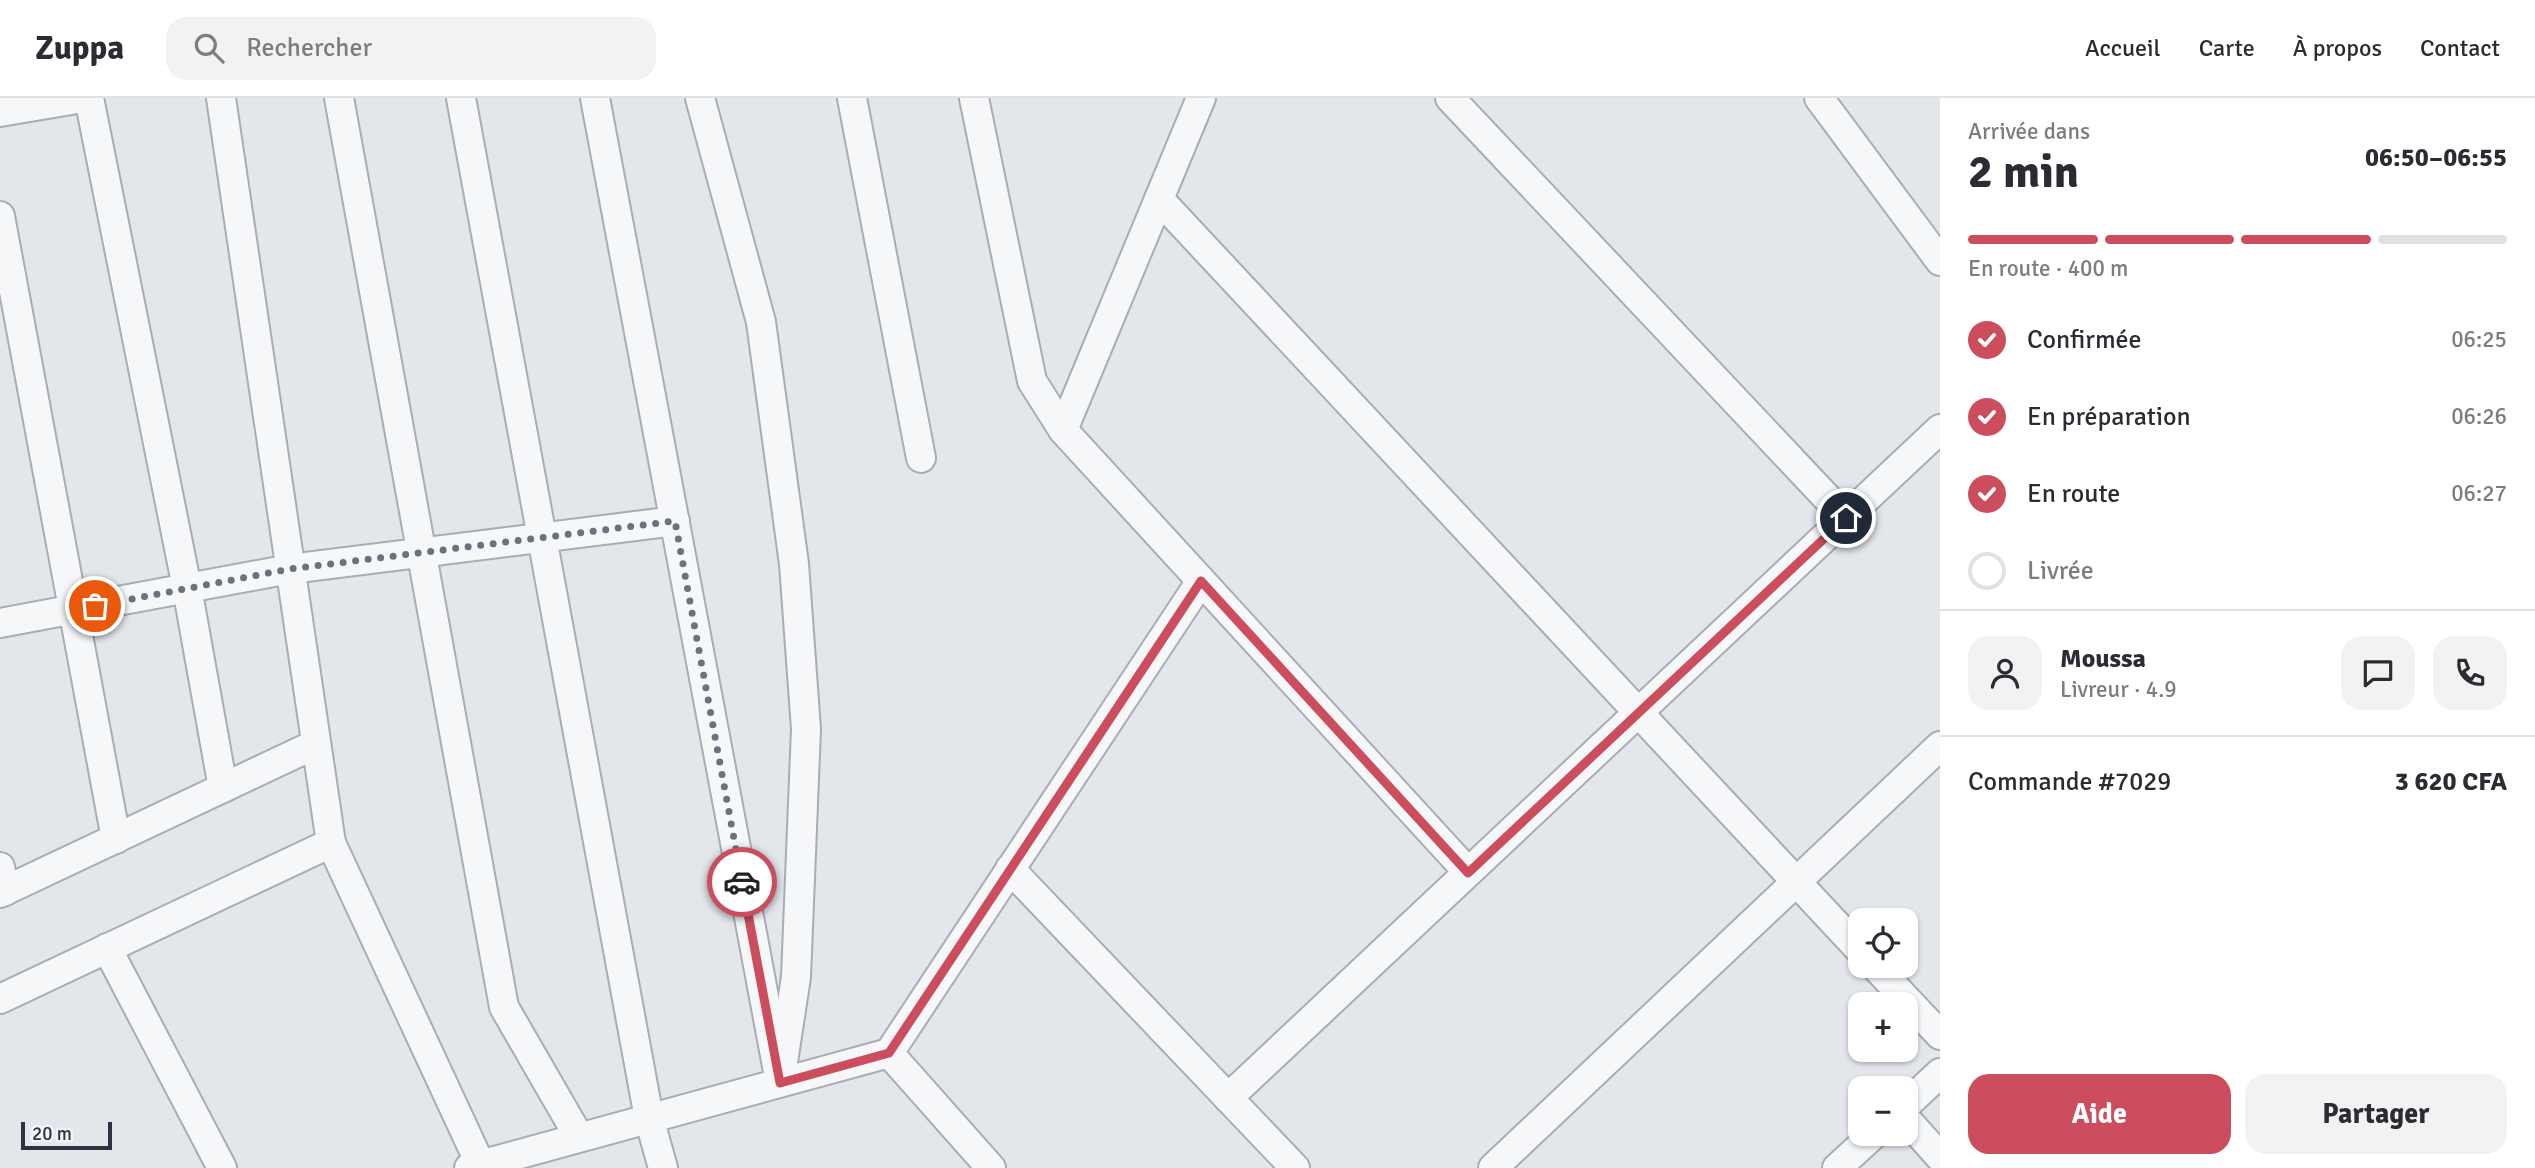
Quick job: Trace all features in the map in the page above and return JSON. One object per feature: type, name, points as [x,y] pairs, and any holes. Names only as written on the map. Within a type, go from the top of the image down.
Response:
[{"type":"street","points":[[0,113],[83,98]]},
{"type":"street","points":[[89,98],[187,588],[223,788]]},
{"type":"street","points":[[221,98],[331,843],[477,1167],[889,1053],[1201,581]]},
{"type":"street","points":[[339,98],[504,1007],[579,1137]]},
{"type":"street","points":[[461,98],[649,1118],[663,1168]]},
{"type":"street","points":[[594,98],[780,1083]]},
{"type":"street","points":[[701,98],[761,322],[794,564],[806,729],[796,977],[780,1083]]},
{"type":"street","points":[[852,98],[921,458]]},
{"type":"street","points":[[974,98],[1031,381],[1063,430],[1468,873]]},
{"type":"street","points":[[1450,98],[1846,518]]},
{"type":"street","points":[[1819,98],[1940,261]]},
{"type":"street","points":[[1063,430],[1159,199],[1196,100]]},
{"type":"street","points":[[1159,199],[1848,937]]},
{"type":"street","points":[[0,216],[116,839]]},
{"type":"street","points":[[1228,1098],[1940,429]]},
{"type":"street","points":[[0,623],[290,569],[675,521]]},
{"type":"street","points":[[2,884],[116,839],[316,744]]},
{"type":"street","points":[[1493,1168],[1940,746]]},
{"type":"street","points":[[0,999],[331,843]]},
{"type":"street","points":[[1010,869],[1295,1168]]},
{"type":"street","points":[[107,948],[222,1168]]},
{"type":"street","points":[[1886,978],[1940,1035]]},
{"type":"street","points":[[889,1053],[991,1168]]},
{"type":"street","points":[[1918,1094],[1940,1073]]},
{"type":"street","points":[[1918,1132],[1940,1157]]},
{"type":"street","points":[[1838,1168],[1861,1146]]},
{"type":"way so far","points":[[95,606],[290,569],[675,521],[742,882]]},
{"type":"route","points":[[742,882],[780,1083],[889,1053],[1201,581],[1468,873],[1846,518]]}]
